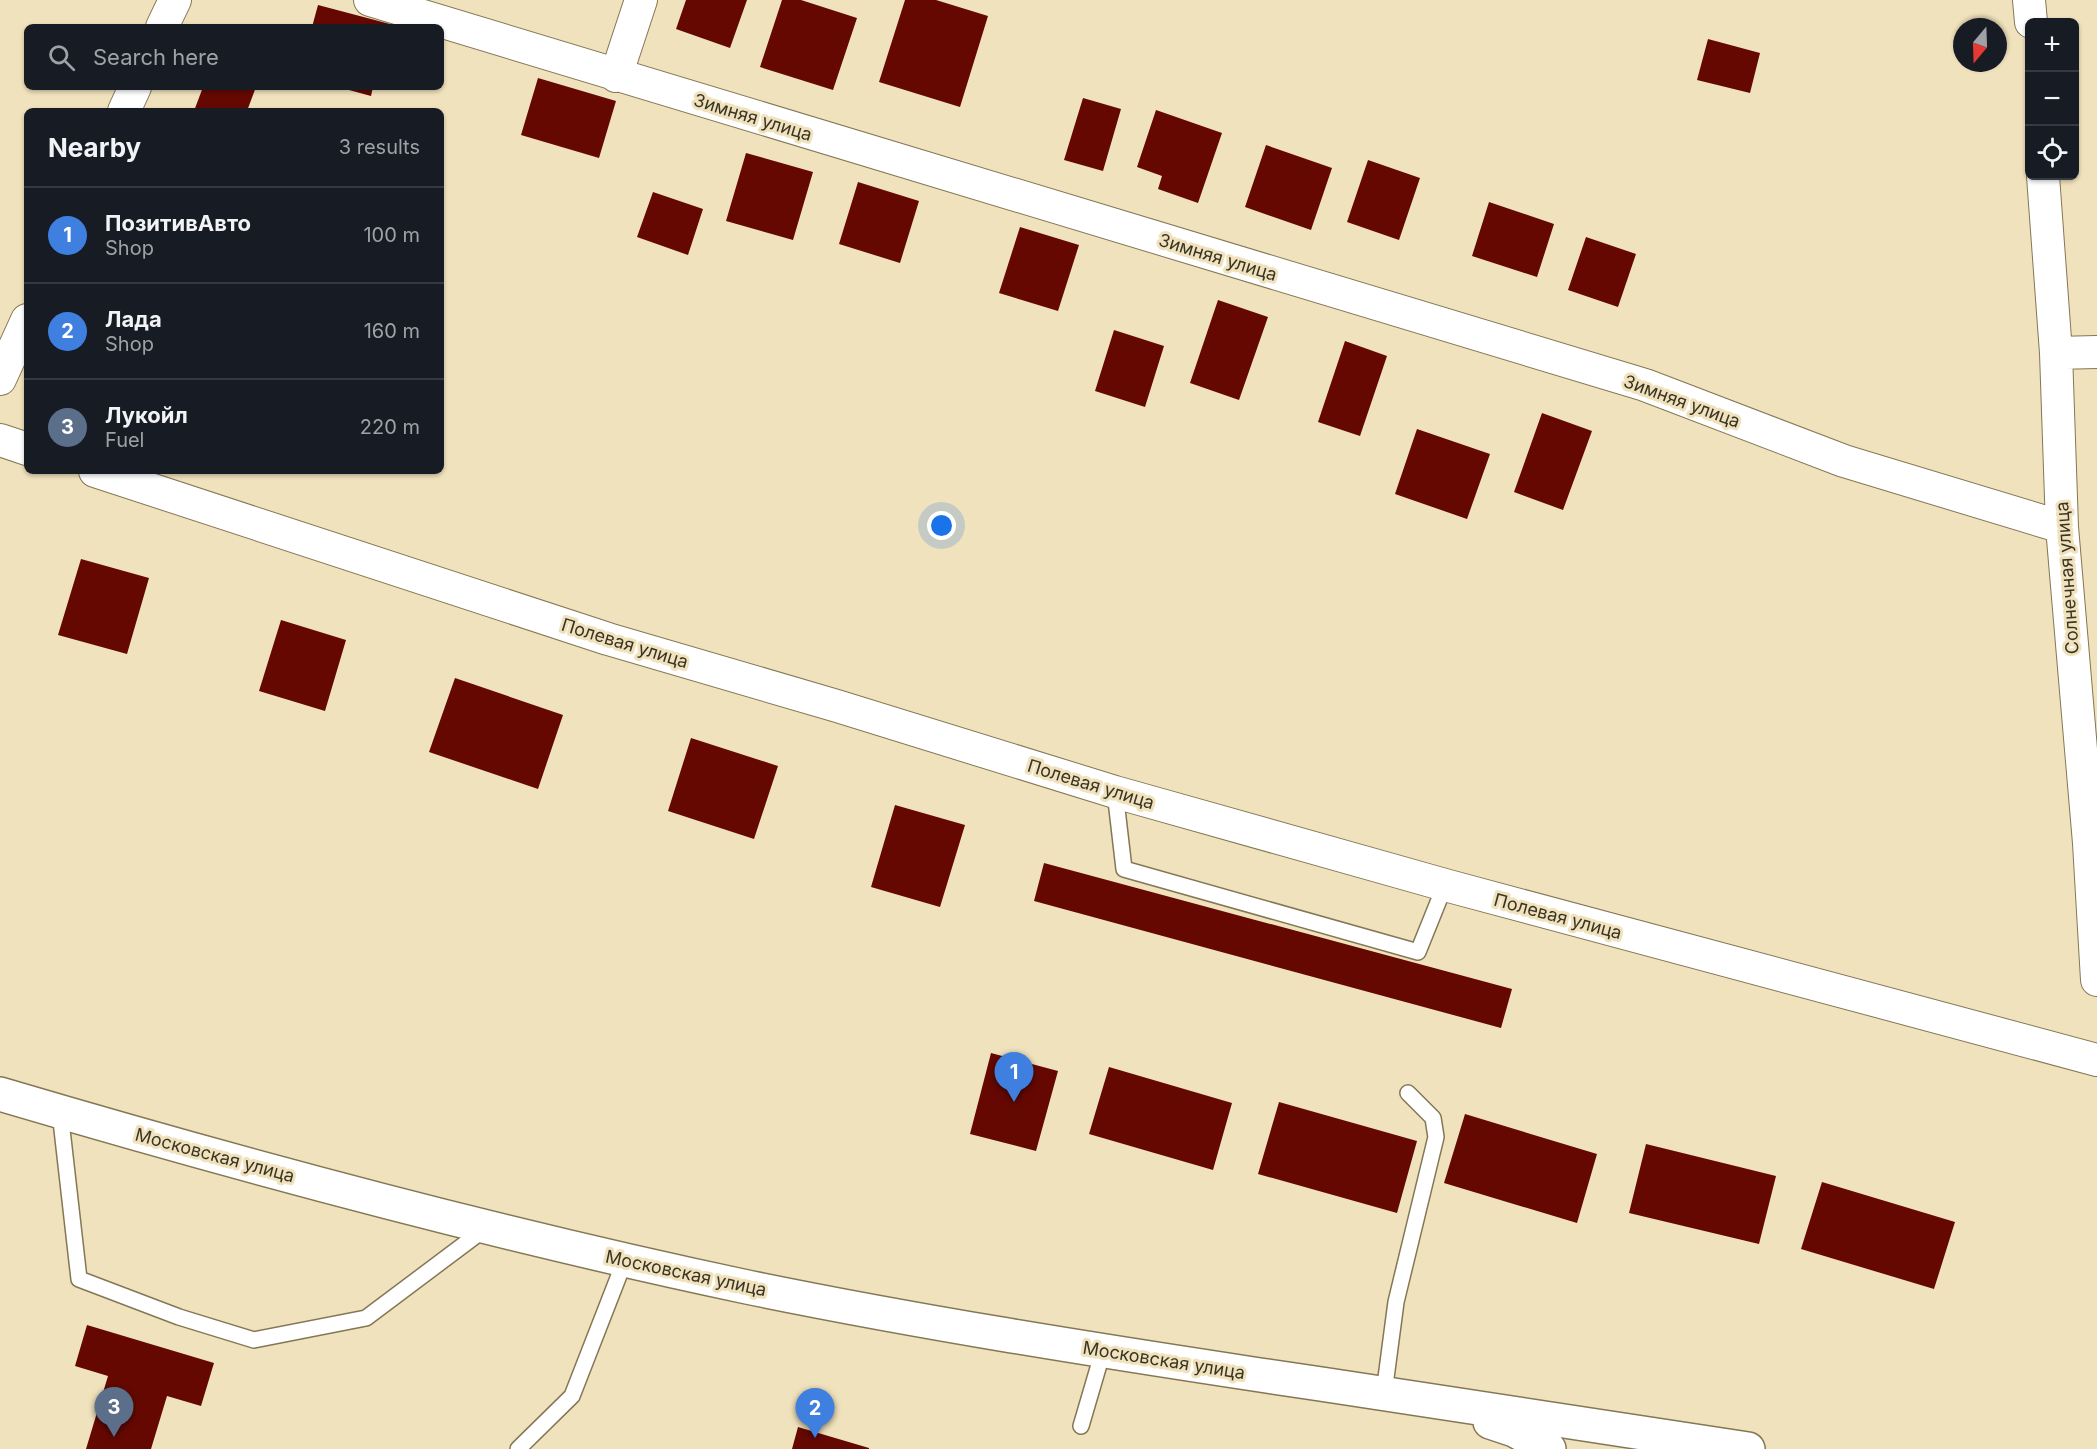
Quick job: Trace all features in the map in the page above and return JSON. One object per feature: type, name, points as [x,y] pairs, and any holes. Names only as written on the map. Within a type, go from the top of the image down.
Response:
[{"type":"main road","name":"Московская улица","points":[[0,1094],[487,1228],[750,1287],[923,1321],[1103,1351],[1748,1449]]},
{"type":"main road","name":"Московская улица","points":[[1384,1393],[1460,1411],[1514,1430],[1549,1449]]},
{"type":"street","points":[[163,24],[175,0]]},
{"type":"street","name":"Зимняя улица","points":[[370,0],[1645,385],[1844,461],[2062,526]]},
{"type":"street","points":[[616,76],[641,0]]},
{"type":"street","points":[[2029,0],[2031,18]]},
{"type":"street","points":[[125,108],[134,90]]},
{"type":"street","name":"Солнечная улица","points":[[2043,180],[2056,353],[2062,526],[2093,843],[2097,980]]},
{"type":"street","points":[[0,379],[24,327]]},
{"type":"street","points":[[2056,353],[2097,352]]},
{"type":"street","points":[[0,440],[24,448]]},
{"type":"street","name":"Полевая улица","points":[[104,474],[608,639],[837,706],[1115,792],[1445,885],[2097,1060]]},
{"type":"lane","points":[[1115,792],[1124,869],[1407,949],[1418,952],[1445,885]]},
{"type":"lane","points":[[1384,1393],[1396,1302],[1436,1137],[1432,1118],[1408,1092]]},
{"type":"lane","points":[[60,1112],[79,1279],[179,1317],[254,1340],[366,1318],[487,1228]]},
{"type":"lane","points":[[518,1449],[572,1396],[625,1260]]},
{"type":"lane","points":[[1081,1426],[1103,1351]]},
{"type":"building","points":[[686,0],[747,0],[730,48],[676,29]]},
{"type":"building","points":[[782,0],[801,0],[857,18],[833,90],[760,67]]},
{"type":"building","points":[[905,0],[936,0],[988,16],[960,107],[879,82]]},
{"type":"building","points":[[318,5],[390,24],[313,24]]},
{"type":"building","points":[[1708,39],[1760,53],[1750,93],[1697,80]]},
{"type":"building","points":[[538,78],[616,101],[599,158],[521,135]]},
{"type":"building","points":[[202,90],[255,90],[248,108],[195,108]]},
{"type":"building","points":[[349,90],[372,90],[371,96]]},
{"type":"building","points":[[1083,98],[1121,109],[1103,171],[1064,160]]},
{"type":"building","points":[[1156,110],[1222,133],[1198,203],[1158,189],[1162,176],[1137,167]]},
{"type":"building","points":[[1266,145],[1332,168],[1311,230],[1245,207]]},
{"type":"building","points":[[746,153],[813,172],[793,240],[726,221]]},
{"type":"building","points":[[1368,160],[1420,178],[1399,240],[1347,222]]},
{"type":"building","points":[[858,182],[919,201],[900,263],[839,244]]},
{"type":"building","points":[[653,192],[703,209],[688,255],[637,237]]},
{"type":"building","points":[[1489,202],[1554,224],[1537,277],[1472,256]]},
{"type":"building","points":[[1020,227],[1079,245],[1058,311],[999,293]]},
{"type":"building","points":[[1586,237],[1636,254],[1618,307],[1568,290]]},
{"type":"building","points":[[1218,300],[1268,317],[1239,400],[1190,383]]},
{"type":"building","points":[[1114,330],[1164,346],[1145,407],[1095,391]]},
{"type":"building","points":[[1345,341],[1387,356],[1360,436],[1318,422]]},
{"type":"building","points":[[1542,413],[1592,431],[1563,510],[1514,492]]},
{"type":"building","points":[[1417,429],[1490,454],[1467,519],[1395,494]]},
{"type":"building","points":[[81,559],[149,578],[127,654],[58,635]]},
{"type":"building","points":[[281,620],[346,640],[325,711],[259,691]]},
{"type":"building","points":[[455,678],[563,715],[538,789],[429,752]]},
{"type":"building","points":[[691,738],[778,766],[754,839],[668,811]]},
{"type":"building","points":[[895,805],[965,825],[940,907],[871,887]]},
{"type":"building","points":[[1044,863],[1512,989],[1501,1028],[1034,901]]},
{"type":"building","points":[[991,1053],[1058,1071],[1036,1151],[970,1134]]},
{"type":"building","points":[[1109,1067],[1232,1103],[1213,1170],[1089,1134]]},
{"type":"building","points":[[1279,1102],[1417,1141],[1397,1213],[1258,1174]]},
{"type":"building","points":[[1465,1114],[1597,1154],[1577,1223],[1444,1183]]},
{"type":"building","points":[[1646,1144],[1776,1176],[1759,1244],[1629,1213]]},
{"type":"building","points":[[1822,1182],[1955,1222],[1934,1289],[1801,1249]]},
{"type":"building","points":[[87,1325],[214,1363],[201,1406],[167,1396],[151,1449],[86,1449],[108,1376],[75,1366]]},
{"type":"building","points":[[798,1427],[869,1448],[869,1449],[792,1449]]},
{"type":"place","name":"ПозитивАвто","points":[[1014,1102]]},
{"type":"place","name":"Лукойл","points":[[114,1437]]},
{"type":"place","name":"Лада","points":[[815,1438]]}]
